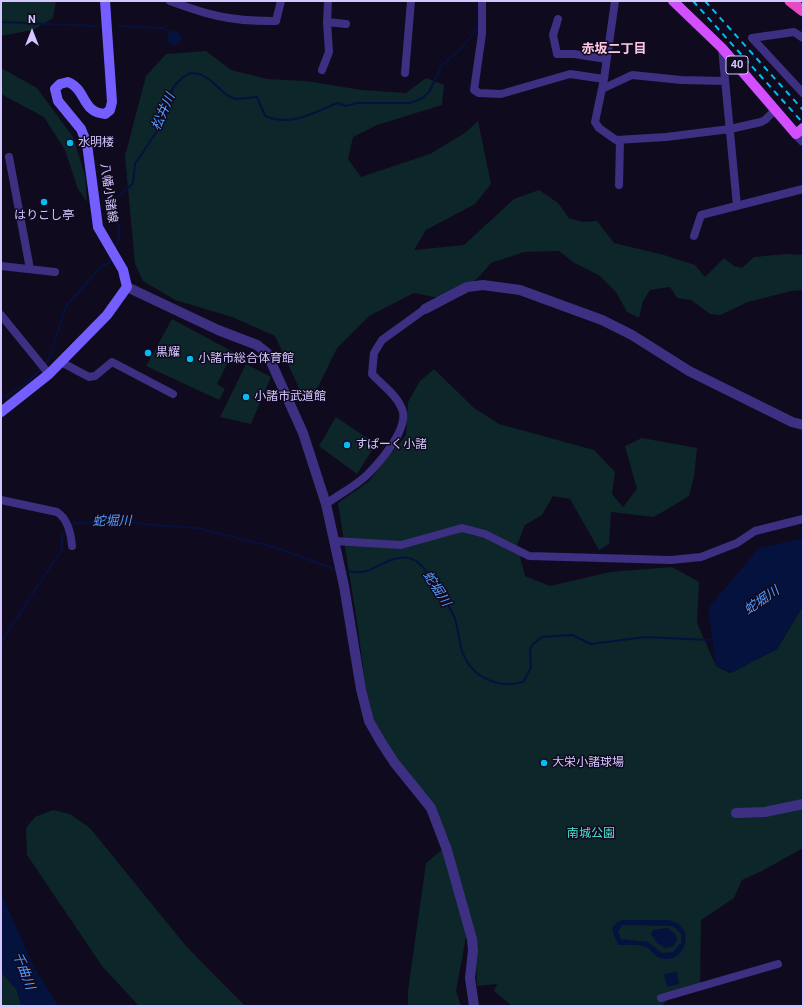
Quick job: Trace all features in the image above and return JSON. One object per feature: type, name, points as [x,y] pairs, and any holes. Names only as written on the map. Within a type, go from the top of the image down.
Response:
[{"type":"highway","points":[[790,1],[803,11]]},
{"type":"main road","name":"八幡小諸線","points":[[105,1],[112,102],[110,110],[105,114],[94,112],[86,104],[79,89],[68,82],[60,84],[55,89],[55,95],[82,129],[87,144],[98,227],[123,270],[127,287]]},
{"type":"main road","name":"40","points":[[674,1],[722,48],[775,110],[801,133]]},
{"type":"main road","points":[[1,412],[61,362],[107,315],[127,287]]},
{"type":"street","points":[[170,1],[202,13],[231,20],[271,21],[276,21],[281,1]]},
{"type":"street","points":[[322,70],[329,52],[327,22],[328,1]]},
{"type":"street","points":[[405,73],[411,1]]},
{"type":"street","points":[[482,1],[482,34],[474,90],[479,93],[501,94],[570,74],[604,79]]},
{"type":"street","points":[[615,1],[604,79],[595,122],[599,128],[616,140],[666,137],[730,129],[765,120],[775,110]]},
{"type":"street","points":[[558,19],[553,35],[557,54],[574,54],[607,59]]},
{"type":"street","points":[[327,22],[346,24]]},
{"type":"street","points":[[803,38],[794,32],[752,38],[803,93]]},
{"type":"street","points":[[722,48],[737,206]]},
{"type":"street","points":[[602,89],[632,75],[681,80],[725,81]]},
{"type":"street","points":[[619,185],[620,140]]},
{"type":"street","points":[[9,157],[30,269]]},
{"type":"street","points":[[694,236],[701,215],[803,189]]},
{"type":"street","points":[[1,266],[55,272]]},
{"type":"street","points":[[326,504],[368,474],[397,439],[402,425],[403,410],[396,398],[372,374],[374,353],[382,340],[426,309],[467,287],[483,285],[520,290],[602,320],[632,335],[689,371],[792,422],[803,425]]},
{"type":"street","points":[[127,287],[218,330],[257,345],[267,353],[303,433],[326,504],[335,541],[361,689],[369,721],[380,742],[394,762],[431,808],[447,850],[472,939],[473,950],[470,978],[474,1006]]},
{"type":"street","points":[[1,315],[48,374]]},
{"type":"street","points":[[61,362],[89,377],[95,376],[112,362],[173,394]]},
{"type":"street","points":[[1,500],[57,512],[62,515],[71,536],[72,546]]},
{"type":"street","points":[[335,541],[401,545],[462,528],[484,534],[529,556],[671,560],[701,557],[736,542],[755,531],[803,519]]},
{"type":"street","points":[[736,813],[765,812],[803,804]]},
{"type":"street","points":[[661,998],[778,964]]},
{"type":"green space","points":[[1,1],[56,1],[53,18],[33,30],[1,36]]},
{"type":"green space","points":[[206,51],[231,70],[267,79],[306,81],[362,90],[406,93],[426,78],[444,85],[442,105],[377,125],[353,137],[348,159],[361,177],[430,154],[465,133],[478,121],[491,184],[475,204],[426,230],[414,250],[464,245],[514,199],[539,190],[558,203],[569,218],[583,222],[597,221],[614,243],[664,255],[695,265],[705,277],[724,258],[734,266],[742,268],[754,257],[786,254],[803,255],[803,290],[791,291],[748,302],[720,315],[710,314],[691,300],[677,298],[670,287],[650,290],[643,301],[639,318],[627,312],[616,292],[600,276],[573,262],[559,251],[524,252],[491,263],[478,278],[445,299],[414,293],[369,316],[337,348],[318,387],[304,399],[275,336],[232,317],[175,300],[143,281],[135,264],[125,156],[146,76],[166,54]]},
{"type":"green space","points":[[1,68],[37,88],[73,137],[85,175],[87,202],[78,189],[65,150],[44,117],[1,94]]},
{"type":"green space","name":"小諸市総合体育館","points":[[172,319],[233,352],[217,384],[225,389],[219,400],[146,366]]},
{"type":"green space","name":"小諸市武道館","points":[[246,364],[271,377],[251,424],[220,417]]},
{"type":"green space","name":"南城公園","points":[[434,369],[474,408],[499,424],[594,450],[615,472],[612,494],[623,507],[637,489],[625,446],[642,438],[697,448],[694,477],[689,496],[654,517],[611,512],[609,544],[599,550],[570,499],[553,496],[542,515],[525,525],[517,545],[525,576],[550,586],[610,572],[672,567],[699,582],[697,623],[716,666],[730,673],[777,649],[803,606],[803,848],[762,871],[742,880],[734,898],[701,920],[700,987],[672,995],[662,1006],[512,1006],[494,991],[497,984],[477,986],[475,937],[471,922],[466,937],[456,991],[461,1006],[408,1006],[408,991],[426,863],[449,844],[432,804],[384,740],[373,717],[365,682],[338,503],[368,482],[406,435],[408,402],[420,381]]},
{"type":"green space","name":"すぱーく小諸","points":[[336,417],[376,444],[357,474],[319,446]]},
{"type":"green space","points":[[53,810],[70,814],[90,828],[186,946],[245,1006],[139,1006],[102,966],[27,855],[26,828],[35,817]]},
{"type":"green space","points":[[1,972],[17,990],[21,1006],[1,1006]]},
{"type":"water","points":[[171,31],[177,31],[181,35],[181,41],[177,45],[171,45],[167,41],[167,35]]},
{"type":"water","points":[[803,538],[803,606],[777,649],[731,673],[716,666],[708,608],[759,548]]},
{"type":"water","name":"千曲川","points":[[1,893],[34,967],[58,1006],[21,1006],[17,990],[1,972]]},
{"type":"water","points":[[622,920],[669,920],[679,924],[685,932],[685,944],[680,954],[670,959],[658,957],[649,949],[640,945],[618,945],[613,932],[614,926]],"holes":[[[622,925],[673,926],[681,934],[681,943],[673,952],[662,953],[648,942],[621,939],[618,932]]]},
{"type":"water","points":[[668,928],[676,935],[677,941],[672,947],[665,948],[657,943],[651,934],[653,930]]},
{"type":"water","points":[[677,972],[679,984],[667,987],[664,974]]},
{"type":"waterway","points":[[1,22],[97,26]]},
{"type":"waterway","points":[[119,26],[163,28],[170,32]]},
{"type":"waterway","name":"松井川","points":[[115,249],[119,237],[119,226],[113,202],[133,183],[135,164],[163,122],[168,109],[169,96],[175,85],[190,73],[200,74],[210,80],[228,96],[236,99],[257,97],[265,116],[275,119],[284,120],[302,117],[337,103],[346,106],[357,103],[410,103],[421,99],[429,92],[442,65],[460,50],[479,26]]},
{"type":"waterway","name":"松井川","points":[[44,365],[49,359],[66,306],[102,266],[109,263],[111,257]]},
{"type":"waterway","name":"松井川","points":[[1,399],[24,385],[41,369]]},
{"type":"waterway","name":"蛇堀川","points":[[71,526],[76,523],[123,521],[152,525],[197,528],[274,547],[337,570]]},
{"type":"waterway","name":"蛇堀川","points":[[1,642],[62,549],[62,535],[66,530]]},
{"type":"waterway","name":"蛇堀川","points":[[343,571],[367,571],[397,558],[410,558],[416,561],[431,579],[453,614],[462,651],[466,660],[478,674],[486,679],[504,684],[523,682],[531,668],[530,649],[533,644],[542,637],[572,635],[591,644],[645,637],[710,640],[714,637]]},
{"type":"railway","points":[[693,1],[803,123]]},
{"type":"railway","points":[[705,1],[803,110]]},
{"type":"place","name":"水明楼","points":[[70,143]]},
{"type":"place","name":"はりこし亭","points":[[44,202]]},
{"type":"place","name":"黒耀","points":[[148,353]]},
{"type":"place","name":"小諸市総合体育館","points":[[190,359]]},
{"type":"place","name":"小諸市武道館","points":[[246,397]]},
{"type":"place","name":"すぱーく小諸","points":[[347,445]]},
{"type":"place","name":"大栄小諸球場","points":[[544,763]]},
{"type":"district","name":"赤坂二丁目","points":[[614,50]]}]
